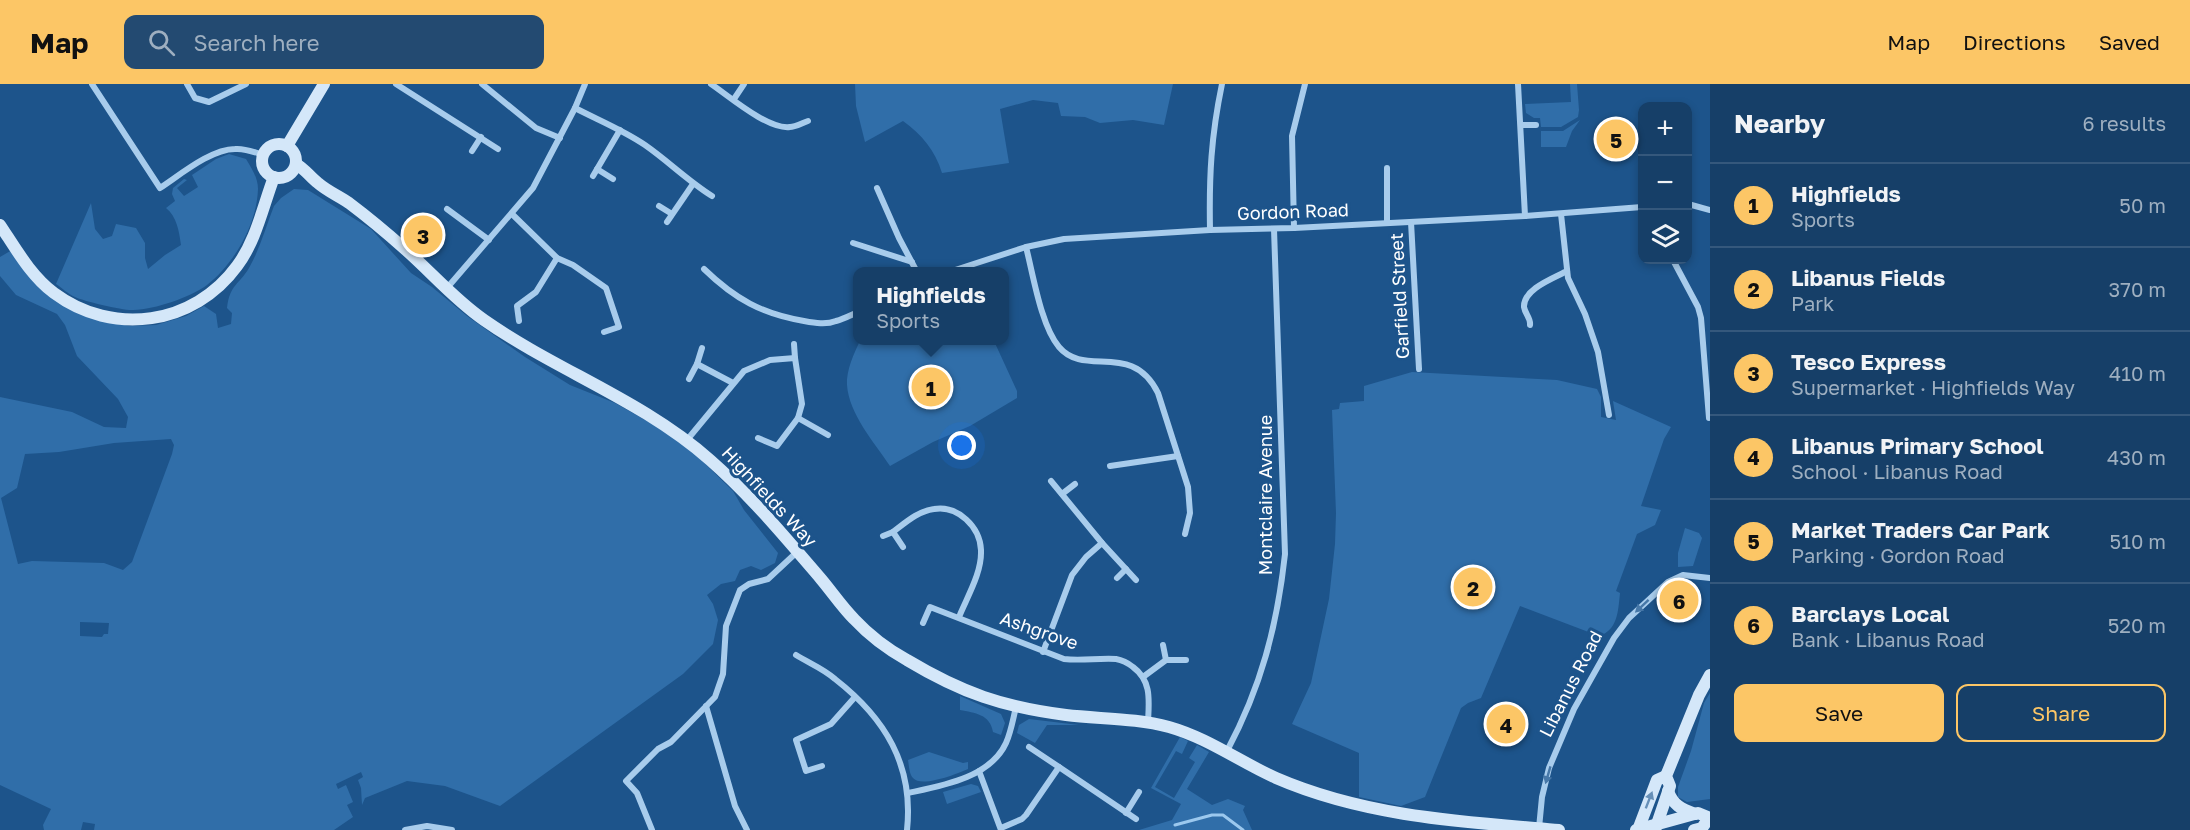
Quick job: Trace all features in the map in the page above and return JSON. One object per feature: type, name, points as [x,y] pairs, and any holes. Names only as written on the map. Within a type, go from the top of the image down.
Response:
[{"type":"main road","points":[[288,146],[324,84]]},
{"type":"main road","points":[[276,144],[288,146],[294,153],[296,164],[317,183],[287,176],[274,177],[263,167],[263,155],[276,144]]},
{"type":"main road","points":[[287,176],[296,164]]},
{"type":"main road","points":[[0,225],[39,279],[66,301],[105,316],[135,320],[158,318],[181,311],[210,294],[238,266],[250,243],[274,177]]},
{"type":"main road","name":"Highfields Way","points":[[317,183],[368,217],[478,316],[518,344],[633,404],[687,440],[739,487],[856,622],[903,658],[969,693],[1016,707],[1148,723],[1180,730],[1275,778],[1341,800],[1403,814],[1539,828]]},
{"type":"main road","points":[[1654,828],[1670,786],[1666,776],[1694,705],[1710,675]]},
{"type":"main road","points":[[1666,776],[1657,780],[1637,830],[1654,828],[1698,813],[1709,818],[1702,828],[1694,830]]},
{"type":"main road","points":[[1668,791],[1677,806],[1695,814]]},
{"type":"main road","points":[[1539,828],[1559,830]]},
{"type":"street","points":[[92,84],[160,188],[216,153],[234,148],[263,155]]},
{"type":"street","points":[[187,84],[195,98],[209,102],[246,84]]},
{"type":"street","points":[[396,84],[498,148]]},
{"type":"street","points":[[482,84],[536,128],[560,138]]},
{"type":"street","points":[[447,288],[533,188],[585,84]]},
{"type":"street","points":[[711,84],[765,121],[778,126],[789,128],[808,121]]},
{"type":"street","points":[[734,99],[744,84]]},
{"type":"street","points":[[1210,230],[1211,147],[1222,84]]},
{"type":"street","points":[[1294,228],[1292,136],[1305,84]]},
{"type":"street","points":[[1518,84],[1525,216]]},
{"type":"street","points":[[575,108],[620,130],[646,146],[693,184],[712,196]]},
{"type":"street","points":[[1521,125],[1536,124]]},
{"type":"street","points":[[593,176],[620,130]]},
{"type":"street","points":[[472,151],[481,136]]},
{"type":"street","points":[[1387,168],[1387,223]]},
{"type":"street","points":[[597,169],[613,179]]},
{"type":"street","points":[[667,222],[693,184]]},
{"type":"street","points":[[877,188],[914,267]]},
{"type":"street","points":[[1692,205],[1710,210]]},
{"type":"street","points":[[659,206],[672,214]]},
{"type":"street","name":"Gordon Road","points":[[964,267],[1026,247],[1064,239],[1525,216],[1638,207]]},
{"type":"street","points":[[447,209],[489,240]]},
{"type":"street","points":[[512,214],[557,258],[573,265],[606,288],[619,327],[604,332]]},
{"type":"street","points":[[1561,214],[1568,278],[1586,314],[1598,352],[1609,414]]},
{"type":"street","name":"Garfield Street","points":[[1411,222],[1419,369]]},
{"type":"street","name":"Montclaire Avenue","points":[[1227,752],[1243,721],[1265,664],[1280,602],[1285,554],[1274,229]]},
{"type":"street","points":[[853,243],[912,262]]},
{"type":"street","points":[[1026,247],[1047,327],[1061,349],[1073,357],[1087,361],[1122,362],[1144,372],[1152,381],[1158,393],[1188,488],[1190,513],[1185,534]]},
{"type":"street","points":[[519,321],[518,306],[536,292],[557,258]]},
{"type":"street","points":[[1675,264],[1698,307],[1701,318],[1709,418]]},
{"type":"street","points":[[704,269],[743,302],[789,319],[819,324],[836,322],[853,314]]},
{"type":"street","points":[[1530,325],[1531,321],[1525,311],[1526,298],[1531,292],[1567,270]]},
{"type":"street","points":[[758,438],[777,446],[798,418],[802,404],[794,344]]},
{"type":"street","points":[[689,379],[702,348]]},
{"type":"street","points":[[687,440],[744,370],[770,360],[795,358]]},
{"type":"street","points":[[697,364],[733,383]]},
{"type":"street","points":[[798,418],[828,435]]},
{"type":"street","points":[[1110,466],[1178,456]]},
{"type":"street","points":[[1051,481],[1136,580]]},
{"type":"street","points":[[1062,494],[1075,484]]},
{"type":"street","points":[[883,536],[935,508],[958,513],[975,529],[980,541],[980,562],[959,617]]},
{"type":"street","points":[[893,532],[903,547]]},
{"type":"street","points":[[1043,652],[1072,575],[1086,557],[1102,543]]},
{"type":"street","points":[[652,830],[637,793],[626,781],[658,748],[671,742],[715,697],[723,674],[726,626],[740,590],[749,584],[768,579],[797,552]]},
{"type":"street","points":[[1117,578],[1126,569]]},
{"type":"street","name":"Libanus Road","points":[[1539,828],[1542,796],[1549,768],[1574,709],[1614,638],[1629,618],[1668,582],[1683,575],[1710,578]]},
{"type":"street","name":"Ashgrove","points":[[923,623],[930,607],[1043,652],[1064,658],[1081,661],[1120,660],[1135,668],[1143,677]]},
{"type":"street","points":[[1163,645],[1166,660]]},
{"type":"street","points":[[796,655],[834,678],[873,713],[887,734],[903,771],[908,793],[907,830]]},
{"type":"street","points":[[1148,723],[1149,695],[1143,677],[1166,660],[1186,660]]},
{"type":"street","points":[[822,766],[806,771],[796,740],[831,724],[855,697]]},
{"type":"street","points":[[706,706],[735,806],[747,830]]},
{"type":"street","points":[[908,793],[952,783],[979,771],[995,759],[1006,744],[1016,707]]},
{"type":"street","points":[[1029,747],[1136,819]]},
{"type":"street","points":[[979,771],[1001,829],[1026,815],[1059,767]]},
{"type":"street","points":[[1126,813],[1139,792]]},
{"type":"street","points":[[405,830],[428,826],[452,830]]},
{"type":"shaded area","points":[[855,84],[1173,84],[1164,125],[1133,120],[1100,123],[1085,117],[1061,116],[1058,103],[1033,100],[1000,109],[1009,163],[942,173],[936,157],[927,144],[903,121],[865,142],[856,106]]},
{"type":"shaded area","points":[[1570,84],[1577,84],[1578,117],[1561,127],[1541,127],[1540,118],[1534,118],[1526,113],[1525,104],[1571,102]]},
{"type":"shaded area","points":[[1580,120],[1572,131],[1566,147],[1541,147],[1541,131],[1563,131]]},
{"type":"shaded area","points":[[229,154],[246,159],[256,177],[257,202],[249,229],[235,255],[207,285],[172,302],[152,308],[129,310],[79,299],[56,284],[91,203],[95,229],[103,239],[112,236],[116,224],[136,228],[145,243],[148,269],[181,245],[175,220],[166,208],[175,201],[172,194],[173,188],[184,179],[187,180],[177,188],[184,196],[198,187],[192,175],[216,159]]},
{"type":"shaded area","points":[[294,189],[308,190],[371,229],[411,273],[525,357],[570,385],[615,403],[663,430],[694,453],[733,491],[744,510],[778,553],[775,563],[761,570],[751,566],[740,570],[735,581],[721,584],[707,595],[713,604],[718,620],[713,644],[683,674],[500,806],[445,786],[407,781],[365,798],[362,805],[358,780],[363,777],[361,772],[336,784],[338,789],[346,785],[353,802],[347,805],[353,817],[334,830],[94,830],[95,824],[83,822],[81,830],[44,830],[43,825],[51,809],[0,785],[0,397],[72,412],[104,427],[126,428],[128,417],[118,399],[77,356],[65,325],[57,314],[16,295],[0,276],[0,257],[12,250],[28,274],[103,321],[129,326],[156,325],[186,316],[204,306],[216,314],[218,328],[231,324],[232,313],[227,308],[230,294],[253,261],[274,206]],"holes":[[[171,439],[174,445],[172,454],[132,562],[123,570],[104,563],[32,561],[18,564],[1,498],[17,488],[25,454],[59,452],[114,443]],[[80,622],[109,623],[108,634],[102,637],[80,636]]]},
{"type":"shaded area","points":[[858,345],[996,345],[1017,391],[1017,398],[970,426],[933,442],[890,466],[852,407],[847,385],[853,357]]},
{"type":"shaded area","points":[[1412,372],[1557,380],[1597,389],[1601,397],[1601,417],[1616,420],[1613,401],[1671,427],[1664,439],[1641,506],[1661,510],[1655,525],[1637,534],[1616,591],[1620,593],[1613,625],[1599,636],[1520,606],[1481,698],[1461,708],[1425,797],[1401,806],[1359,797],[1359,753],[1292,724],[1311,683],[1329,599],[1336,513],[1332,410],[1339,409],[1340,403],[1364,401],[1364,386]]},
{"type":"shaded area","points":[[1685,528],[1699,533],[1702,538],[1693,566],[1678,567],[1678,553]]},
{"type":"shaded area","points":[[1710,693],[1710,799],[1687,802],[1678,797],[1678,787],[1704,703]]},
{"type":"shaded area","points":[[960,696],[1001,714],[1005,723],[1001,735],[993,732],[989,721],[985,718],[960,710]]},
{"type":"shaded area","points":[[1029,719],[1079,725],[1047,725],[1035,743],[1017,733],[1019,725]]},
{"type":"shaded area","points":[[1180,737],[1188,741],[1182,754],[1176,751],[1155,787],[1174,798],[1195,762],[1189,758],[1197,745],[1209,752],[1187,789],[1212,805],[1228,799],[1245,806],[1243,810],[1252,830],[1139,830],[1172,820],[1181,804],[1151,788]]},
{"type":"shaded area","points":[[929,752],[963,763],[968,762],[968,769],[931,781],[917,781],[911,774],[908,760]]},
{"type":"shaded area","points":[[971,784],[978,786],[981,792],[947,804],[943,792]]},
{"type":"waterway","points":[[1175,825],[1212,815],[1223,815],[1243,830]]},
{"type":"place","name":"Market Traders Car Park","points":[[1616,139]]},
{"type":"place","name":"Tesco Express","points":[[423,235]]},
{"type":"place","name":"Highfields","points":[[931,387]]},
{"type":"place","name":"Libanus Fields","points":[[1473,587]]},
{"type":"place","name":"Barclays Local","points":[[1679,600]]},
{"type":"place","name":"Libanus Primary School","points":[[1506,724]]}]
